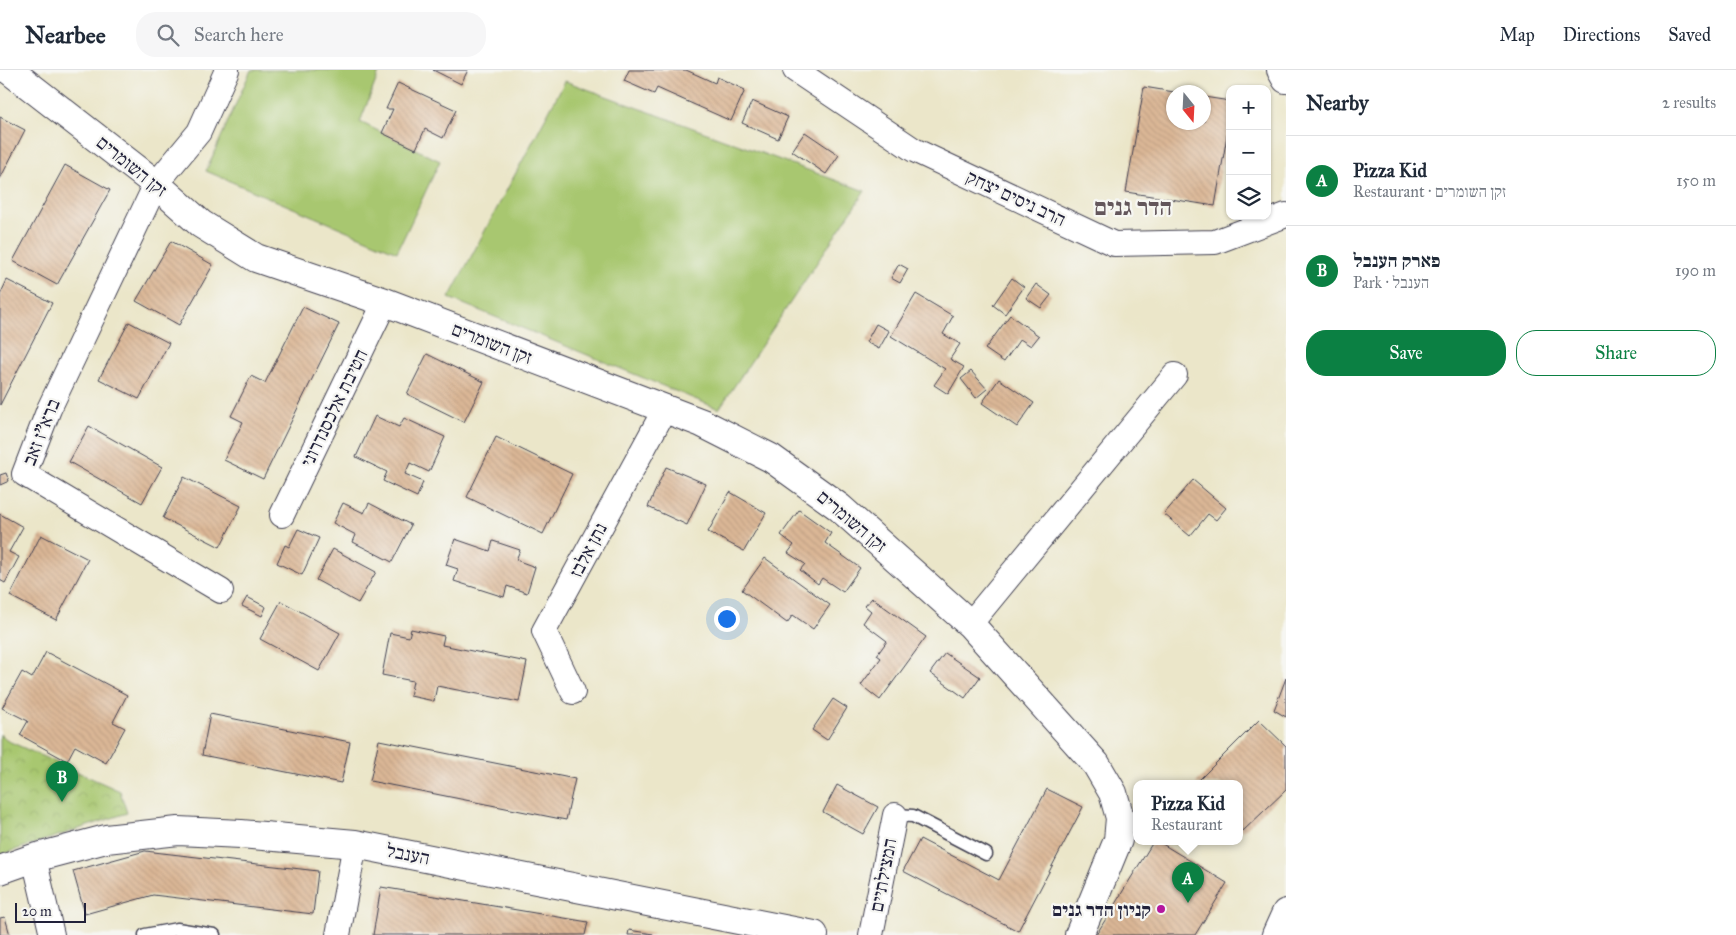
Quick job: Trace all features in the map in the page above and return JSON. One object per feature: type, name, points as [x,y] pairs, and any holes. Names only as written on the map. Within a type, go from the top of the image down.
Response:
[{"type":"street","name":"זקן השומרים","points":[[10,70],[156,184],[201,224],[256,258],[385,302],[702,423],[771,458],[839,507],[970,624],[1096,764],[1114,793],[1120,818],[1118,840],[1079,935]]},
{"type":"street","points":[[156,184],[199,132],[227,70]]},
{"type":"street","name":"הרב ניסים יצחק","points":[[795,70],[914,150],[1114,244],[1215,242],[1286,215]]},
{"type":"street","points":[[1280,70],[1286,80]]},
{"type":"street","name":"ברא\"ז זאב","points":[[156,184],[48,409],[24,474],[221,591]]},
{"type":"street","name":"חטיבת אלכסנדרוני","points":[[282,515],[385,302]]},
{"type":"street","points":[[970,624],[1174,376]]},
{"type":"street","name":"נתן אלבז","points":[[573,692],[544,632],[665,409]]},
{"type":"street","name":"המצילתיים","points":[[871,935],[895,816]]},
{"type":"street","name":"הענבל","points":[[0,870],[34,858],[106,839],[178,831],[241,834],[355,844],[814,935]]},
{"type":"street","points":[[338,935],[355,844]]},
{"type":"street","points":[[34,858],[52,935]]},
{"type":"street","points":[[1276,935],[1286,913]]},
{"type":"lane","points":[[895,816],[913,816],[986,854]]},
{"type":"lane","points":[[145,935],[177,929],[214,935]]},
{"type":"green space","points":[[251,70],[380,70],[360,122],[440,161],[397,252],[206,171]]},
{"type":"green space","points":[[565,81],[865,191],[719,409],[449,298]]},
{"type":"green space","points":[[0,734],[6,740],[120,791],[127,813],[0,855]]},
{"type":"building","points":[[433,70],[468,70],[461,84]]},
{"type":"building","points":[[629,70],[686,70],[715,83],[717,77],[745,90],[731,121],[657,88],[654,94],[624,81]]},
{"type":"building","points":[[398,83],[456,110],[443,138],[425,129],[416,149],[382,133],[393,109],[386,109]]},
{"type":"building","points":[[1144,87],[1166,91],[1166,130],[1211,130],[1211,98],[1226,100],[1226,141],[1215,206],[1126,192]]},
{"type":"building","points":[[752,101],[788,117],[778,139],[742,123]]},
{"type":"building","points":[[0,117],[25,130],[0,179]]},
{"type":"building","points":[[805,132],[839,155],[826,174],[792,151]]},
{"type":"building","points":[[65,165],[110,190],[57,285],[13,261]]},
{"type":"building","points":[[171,241],[213,265],[179,325],[136,301]]},
{"type":"building","points":[[899,264],[908,269],[900,283],[891,278]]},
{"type":"building","points":[[1012,278],[1024,287],[1005,314],[993,305]]},
{"type":"building","points":[[7,280],[52,303],[0,405],[0,295]]},
{"type":"building","points":[[1036,284],[1051,295],[1041,308],[1026,298]]},
{"type":"building","points":[[916,294],[953,316],[943,334],[960,344],[950,359],[964,367],[948,394],[934,385],[945,369],[891,336]]},
{"type":"building","points":[[303,307],[339,324],[263,479],[224,460],[243,422],[231,416],[251,376],[265,383]]},
{"type":"building","points":[[1010,315],[1039,336],[1031,346],[1020,339],[1004,362],[985,349]]},
{"type":"building","points":[[129,322],[169,343],[139,399],[99,379]]},
{"type":"building","points":[[876,324],[889,331],[879,349],[866,342]]},
{"type":"building","points":[[427,354],[484,382],[464,422],[407,394]]},
{"type":"building","points":[[971,371],[987,389],[976,398],[961,379]]},
{"type":"building","points":[[999,379],[1034,403],[1017,427],[982,403]]},
{"type":"building","points":[[375,416],[399,427],[404,418],[445,437],[429,472],[410,463],[405,474],[423,482],[417,497],[383,481],[387,472],[356,457]]},
{"type":"building","points":[[89,426],[162,467],[142,503],[69,462]]},
{"type":"building","points":[[496,437],[572,474],[543,534],[467,497]]},
{"type":"building","points":[[666,467],[706,484],[687,525],[648,507]]},
{"type":"building","points":[[6,473],[9,481],[0,485],[0,475]]},
{"type":"building","points":[[184,477],[241,506],[220,547],[163,518]]},
{"type":"building","points":[[1193,480],[1226,508],[1216,520],[1208,514],[1190,536],[1164,514]]},
{"type":"building","points":[[730,492],[766,513],[744,551],[708,532]]},
{"type":"building","points":[[343,503],[364,513],[369,503],[411,525],[392,562],[353,542],[356,535],[333,523]]},
{"type":"building","points":[[799,510],[831,533],[825,543],[860,568],[843,592],[822,578],[818,584],[800,570],[805,564],[788,553],[794,545],[781,535]]},
{"type":"building","points":[[0,514],[23,527],[9,552],[19,557],[5,583],[0,580]]},
{"type":"building","points":[[298,529],[319,538],[302,575],[277,563],[285,545],[289,547]]},
{"type":"building","points":[[41,535],[88,559],[56,620],[10,596]]},
{"type":"building","points":[[455,539],[490,551],[493,541],[520,550],[516,560],[535,567],[527,593],[507,586],[504,597],[454,581],[458,569],[446,565]]},
{"type":"building","points":[[333,549],[376,572],[358,603],[316,580]]},
{"type":"building","points":[[765,558],[830,605],[813,629],[793,615],[787,623],[742,590]]},
{"type":"building","points":[[247,597],[266,607],[262,616],[242,606]]},
{"type":"building","points":[[872,598],[926,637],[880,700],[861,685],[881,658],[877,655],[887,641],[863,623],[871,611],[865,606]]},
{"type":"building","points":[[281,601],[340,633],[319,671],[260,639]]},
{"type":"building","points":[[411,629],[444,636],[442,645],[527,662],[519,702],[437,686],[434,701],[410,696],[413,681],[382,675],[390,633],[409,637]]},
{"type":"building","points":[[46,652],[127,695],[113,722],[125,728],[106,763],[75,746],[67,761],[20,735],[28,721],[2,708],[22,672],[32,678]]},
{"type":"building","points":[[945,653],[980,677],[965,698],[930,673]]},
{"type":"building","points":[[1286,678],[1286,717],[1274,710]]},
{"type":"building","points":[[833,699],[847,708],[827,740],[812,730]]},
{"type":"building","points":[[210,714],[350,742],[341,783],[202,755]]},
{"type":"building","points":[[1259,720],[1286,746],[1286,790],[1243,831],[1243,780],[1199,780]]},
{"type":"building","points":[[379,740],[575,779],[566,820],[370,781]]},
{"type":"building","points":[[837,785],[878,807],[863,834],[823,812]]},
{"type":"building","points":[[1047,789],[1083,807],[1018,931],[903,871],[920,839],[999,880]]},
{"type":"building","name":"קניון הדר גנים","points":[[1151,845],[1164,845],[1227,883],[1195,935],[1096,935]]},
{"type":"building","points":[[145,851],[318,871],[313,914],[153,895],[85,914],[73,871]]},
{"type":"building","points":[[381,887],[588,922],[585,935],[373,935]]},
{"type":"building","points":[[5,917],[10,935],[0,935],[0,918]]},
{"type":"building","points":[[629,930],[653,934],[653,935],[628,935]]},
{"type":"place","name":"פארק הענבל","points":[[62,802]]},
{"type":"place","name":"Pizza Kid","points":[[1188,903]]},
{"type":"place","name":"קניון הדר גנים","points":[[1161,909]]},
{"type":"district","name":"הדר גנים","points":[[1133,207]]}]
